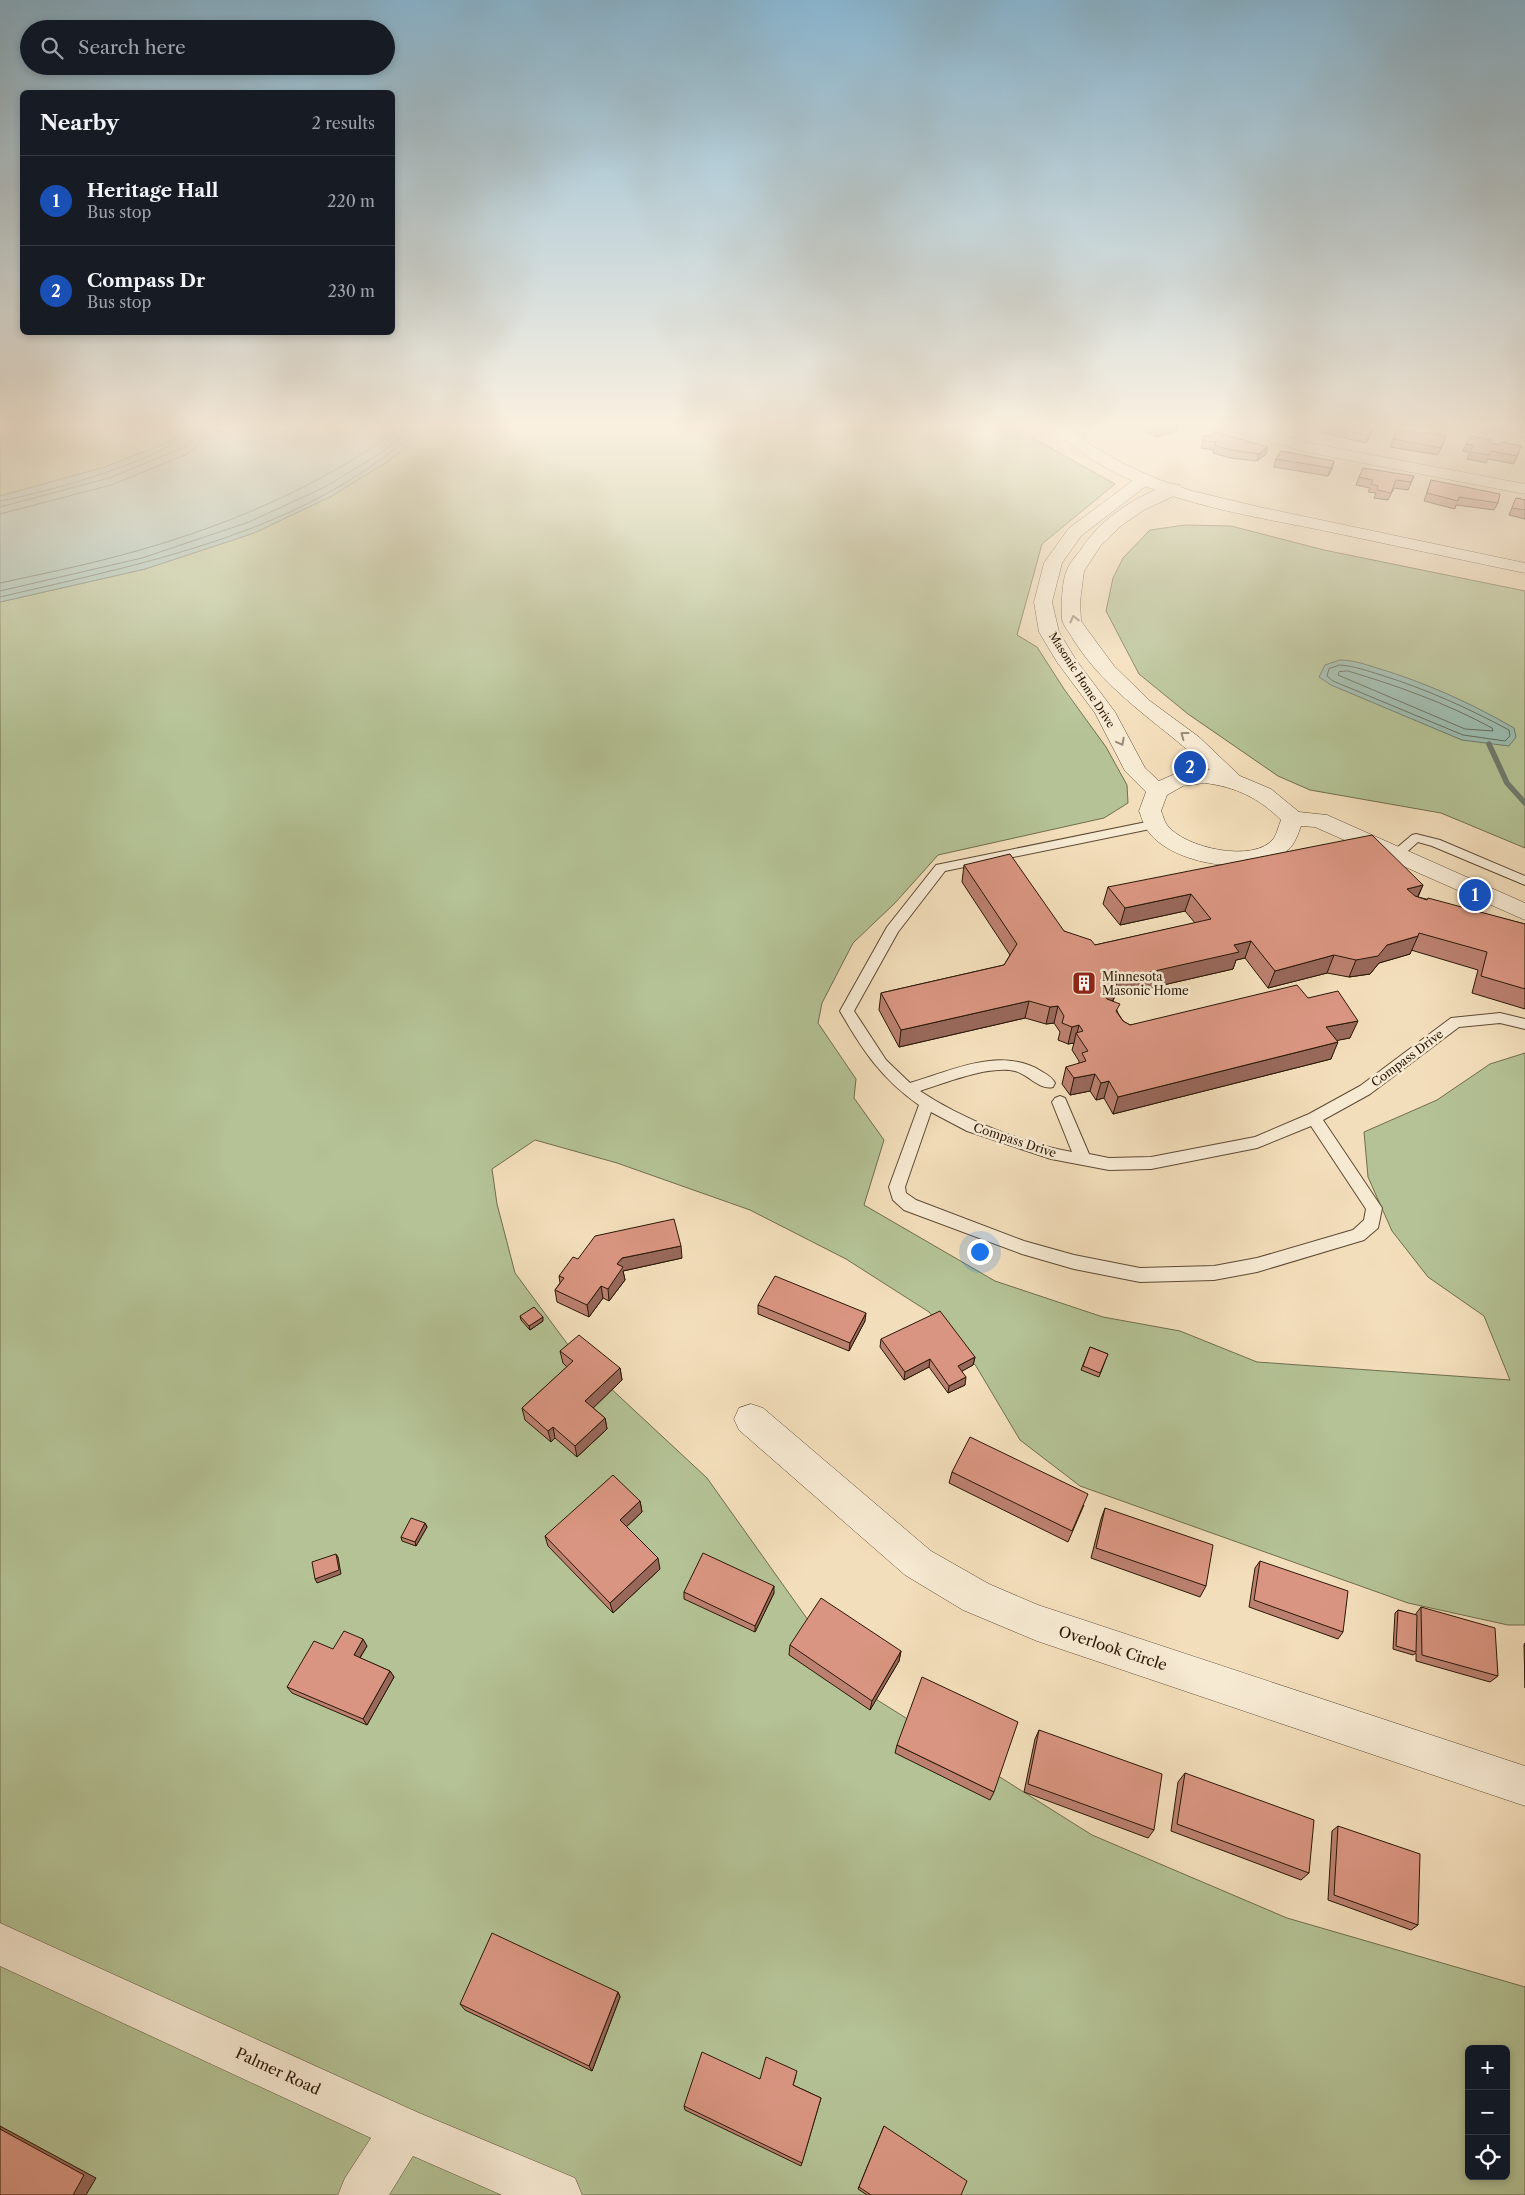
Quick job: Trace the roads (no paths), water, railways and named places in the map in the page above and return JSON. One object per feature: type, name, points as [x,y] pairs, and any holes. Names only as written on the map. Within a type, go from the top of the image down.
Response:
[{"type":"street","name":"Masonic Home Drive","points":[[1077,530],[1053,563],[1043,602],[1049,632],[1067,662],[1105,712],[1136,771],[1157,791]]},
{"type":"street","name":"Masonic Home Drive","points":[[1106,530],[1094,542],[1075,571],[1071,602],[1072,621],[1085,642],[1107,670],[1143,705],[1192,741],[1232,780]]},
{"type":"street","points":[[1348,530],[1525,568]]},
{"type":"street","points":[[1293,820],[1282,843],[1259,856],[1234,859],[1199,854],[1171,841],[1159,830],[1150,811],[1157,791],[1177,780],[1205,776],[1232,780],[1262,791],[1293,820],[1318,820],[1525,912]]},
{"type":"street","name":"Overlook Circle","points":[[751,1419],[918,1563],[976,1596],[1046,1626],[1525,1786]]},
{"type":"street","name":"Palmer Road","points":[[0,1944],[403,2129],[558,2195]]},
{"type":"street","points":[[362,2195],[403,2129]]},
{"type":"lane","name":"Compass Drive","points":[[1156,824],[941,868],[892,930],[847,1011],[882,1064],[907,1089],[927,1103],[972,1127],[1057,1154],[1109,1164],[1151,1163],[1257,1142],[1314,1118],[1364,1090],[1456,1022],[1500,1018],[1525,1024]]},
{"type":"lane","points":[[1397,854],[1416,838],[1436,843],[1525,881]]},
{"type":"lane","points":[[907,1089],[994,1065],[1011,1065],[1032,1072],[1048,1083]]},
{"type":"lane","points":[[1060,1102],[1083,1159]]},
{"type":"lane","points":[[927,1103],[897,1187],[899,1196],[910,1205],[1022,1247],[1081,1264],[1140,1274],[1214,1273],[1257,1265],[1358,1235],[1372,1223],[1374,1208],[1314,1118]]},
{"type":"water","points":[[0,530],[259,530],[145,569],[0,602]]},
{"type":"water","points":[[1340,660],[1359,662],[1447,694],[1514,728],[1516,737],[1509,746],[1462,740],[1331,685],[1319,677],[1325,665]]},
{"type":"waterway","points":[[1489,744],[1507,783],[1525,803]]},
{"type":"place","name":"Compass Dr","points":[[1190,767]]},
{"type":"place","name":"Heritage Hall","points":[[1475,895]]},
{"type":"place","name":"Minnesota Masonic Home","points":[[1084,983]]}]
